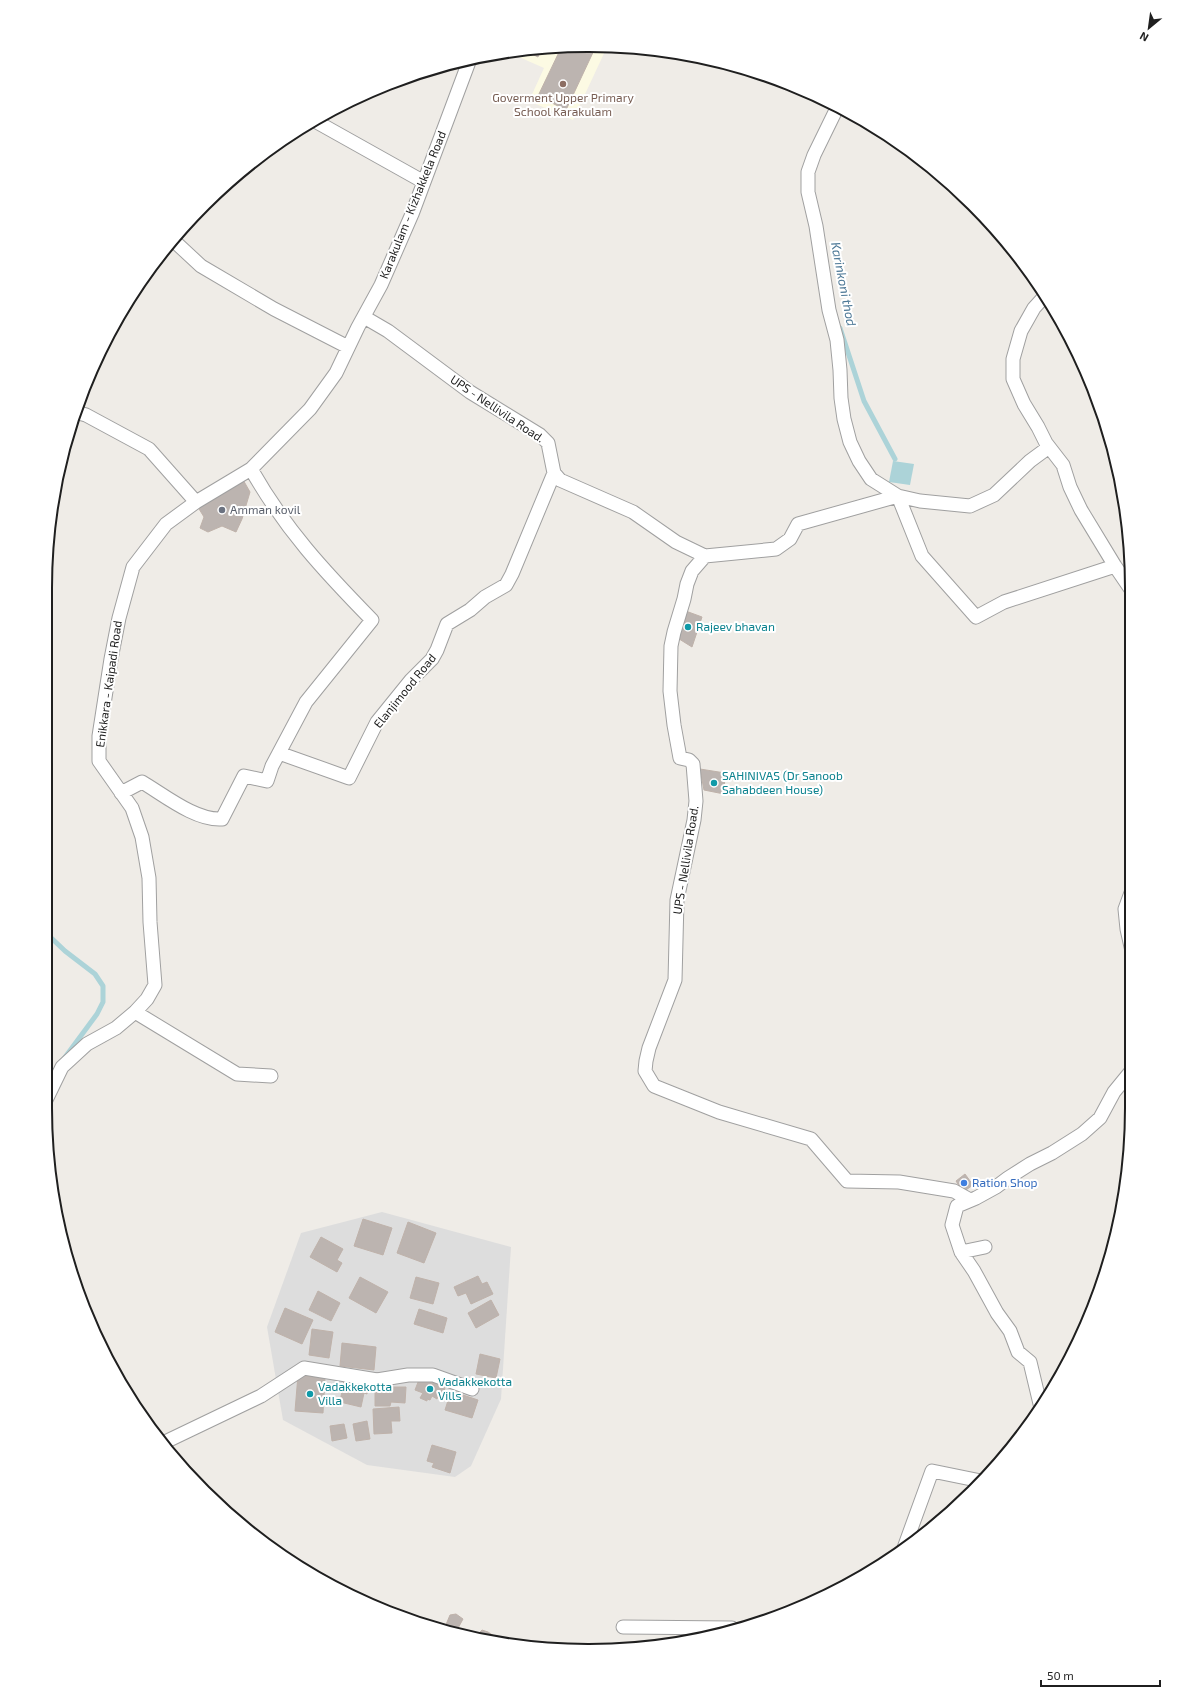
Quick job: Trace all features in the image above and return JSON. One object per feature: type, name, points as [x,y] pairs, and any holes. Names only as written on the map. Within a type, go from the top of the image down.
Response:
[{"type":"street","name":"Karakulam - Kizhakkela Road","points":[[133,567],[166,524],[196,502],[251,469],[310,409],[336,373],[381,285],[412,214],[467,66]]},
{"type":"street","points":[[834,112],[814,155],[808,172],[808,192],[816,226],[829,310],[837,340],[841,398],[850,442],[859,462],[871,479],[898,496],[920,501],[970,506],[994,495],[1030,461],[1049,447]]},
{"type":"street","points":[[320,124],[424,182]]},
{"type":"street","points":[[178,244],[201,266],[274,309],[348,347]]},
{"type":"street","points":[[1041,300],[1034,308],[1021,331],[1013,359],[1013,380],[1024,404],[1049,447],[1063,465],[1070,487],[1081,510],[1114,566],[1125,581]]},
{"type":"street","name":"UPS - Nellivila Road.","points":[[364,317],[388,331],[470,392],[540,435],[548,443],[554,473]]},
{"type":"street","points":[[81,414],[149,449],[196,502]]},
{"type":"street","points":[[121,792],[142,782],[191,812],[214,820],[222,819],[244,776],[267,781],[306,702],[372,620],[326,574],[294,536],[268,498],[251,469]]},
{"type":"street","points":[[554,473],[560,480],[571,486],[590,492],[633,512],[676,542],[705,556],[776,549],[790,539],[798,524],[898,496]]},
{"type":"street","name":"Elanjimood Road","points":[[280,753],[349,778],[377,722],[411,680],[432,659],[447,624],[470,610],[485,597],[506,585],[554,473]]},
{"type":"street","points":[[898,496],[922,556],[976,617],[1004,602],[1114,566]]},
{"type":"street","name":"UPS - Nellivila Road.","points":[[705,556],[692,571],[687,584],[671,646],[670,691],[674,725],[680,758],[689,760],[693,764],[696,801],[694,820],[676,900],[675,980],[649,1048],[645,1071],[654,1086],[682,1098],[719,1112],[810,1139],[847,1181],[899,1182],[954,1191],[970,1200]]},
{"type":"street","name":"Enikkara - Kaipadi Road","points":[[52,1088],[62,1067],[87,1044],[116,1028],[135,1012],[147,999],[155,985],[150,922],[149,878],[142,838],[132,808],[99,761],[99,736],[117,625],[133,567]]},
{"type":"street","points":[[135,1012],[237,1074],[271,1076]]},
{"type":"street","points":[[1039,1399],[1030,1362],[1018,1352],[1010,1331],[997,1313],[974,1271],[961,1252],[952,1226],[957,1206],[996,1187],[1030,1164],[1052,1153],[1082,1134],[1100,1118],[1114,1092],[1125,1086]]},
{"type":"street","points":[[961,1252],[985,1246]]},
{"type":"street","points":[[168,1440],[261,1396],[304,1368],[377,1380],[408,1375],[433,1375],[472,1389]]},
{"type":"street","points":[[907,1539],[932,1472],[975,1480]]},
{"type":"street","points":[[623,1627],[719,1628]]},
{"type":"shaded area","name":"Goverment Upper Primary School Karakulam","points":[[604,52],[573,120],[529,101],[544,68],[519,57],[553,53]]},
{"type":"shaded area","name":"Vadakkekotta Villa","points":[[382,1212],[511,1247],[501,1399],[471,1466],[455,1477],[367,1465],[283,1420],[267,1327],[301,1233]]},
{"type":"water","points":[[893,461],[914,464],[910,485],[889,482]]},
{"type":"building","points":[[593,52],[566,110],[538,96],[559,53]]},
{"type":"building","name":"Amman kovil","points":[[242,478],[250,492],[242,519],[236,532],[222,526],[208,532],[200,528],[204,517],[196,504]]},
{"type":"building","name":"Rajeev bhavan","points":[[683,610],[702,617],[692,647],[676,637]]},
{"type":"building","name":"SAHINIVAS (Dr Sanoob Sahabdeen House)","points":[[700,769],[725,773],[724,794],[704,790]]},
{"type":"building","name":"Ration Shop","points":[[965,1174],[973,1185],[963,1192],[956,1181]]},
{"type":"building","points":[[363,1219],[392,1228],[383,1255],[354,1246]]},
{"type":"building","points":[[408,1222],[436,1233],[424,1263],[397,1253]]},
{"type":"building","points":[[321,1237],[343,1249],[337,1260],[342,1263],[337,1272],[310,1257]]},
{"type":"building","points":[[478,1276],[482,1284],[487,1282],[493,1294],[471,1304],[466,1293],[458,1296],[454,1287]]},
{"type":"building","points":[[360,1277],[388,1292],[376,1313],[349,1298]]},
{"type":"building","points":[[416,1277],[439,1283],[433,1304],[410,1298]]},
{"type":"building","points":[[318,1291],[340,1303],[331,1321],[309,1310]]},
{"type":"building","points":[[491,1300],[499,1315],[476,1328],[468,1313]]},
{"type":"building","points":[[285,1308],[313,1320],[302,1344],[275,1332]]},
{"type":"building","points":[[419,1309],[447,1318],[443,1333],[414,1324]]},
{"type":"building","name":"Vadakkekotta Villa","points":[[312,1329],[333,1332],[329,1358],[309,1355]]},
{"type":"building","name":"Vadakkekotta Villa","points":[[342,1343],[376,1347],[374,1370],[340,1366]]},
{"type":"building","points":[[480,1354],[500,1359],[496,1378],[476,1374]]},
{"type":"building","name":"Vadakkekotta Villa","points":[[298,1375],[325,1378],[323,1413],[295,1411]]},
{"type":"building","name":"Vadakkekotta Vills","points":[[420,1377],[445,1388],[441,1398],[438,1396],[437,1399],[432,1396],[430,1400],[427,1399],[427,1401],[420,1398],[423,1393],[415,1390]]},
{"type":"building","name":"Vadakkekotta Villa","points":[[344,1380],[368,1385],[367,1394],[364,1393],[361,1407],[340,1402]]},
{"type":"building","name":"Vadakkekotta Villa","points":[[388,1387],[406,1387],[405,1403],[391,1402],[390,1406],[375,1406],[375,1392],[388,1393]]},
{"type":"building","points":[[451,1391],[478,1400],[472,1418],[445,1410]]},
{"type":"building","name":"Vadakkekotta Villa","points":[[399,1407],[400,1421],[391,1421],[392,1433],[374,1434],[373,1409]]},
{"type":"building","name":"Vadakkekotta Villa","points":[[367,1421],[370,1439],[356,1441],[353,1424]]},
{"type":"building","name":"Vadakkekotta Villa","points":[[344,1424],[347,1438],[332,1441],[330,1426]]},
{"type":"building","points":[[432,1445],[456,1452],[450,1473],[432,1467],[434,1463],[427,1461]]},
{"type":"building","points":[[456,1614],[463,1619],[458,1628],[446,1625],[450,1615]]},
{"type":"building","points":[[482,1630],[493,1635],[484,1634],[479,1633]]},
{"type":"waterway","name":"Karinkoni thod","points":[[840,328],[864,401],[895,459]]},
{"type":"waterway","points":[[52,939],[65,951],[95,974],[103,986],[103,1002],[97,1014],[63,1060]]},
{"type":"place","name":"Goverment Upper Primary School Karakulam","points":[[563,84]]},
{"type":"place","name":"Amman kovil","points":[[222,510]]},
{"type":"place","name":"Rajeev bhavan","points":[[688,627]]},
{"type":"place","name":"SAHINIVAS (Dr Sanoob Sahabdeen House)","points":[[714,783]]},
{"type":"place","name":"Ration Shop","points":[[964,1183]]},
{"type":"place","name":"Vadakkekotta Vills","points":[[430,1389]]},
{"type":"place","name":"Vadakkekotta Villa","points":[[310,1394]]}]
